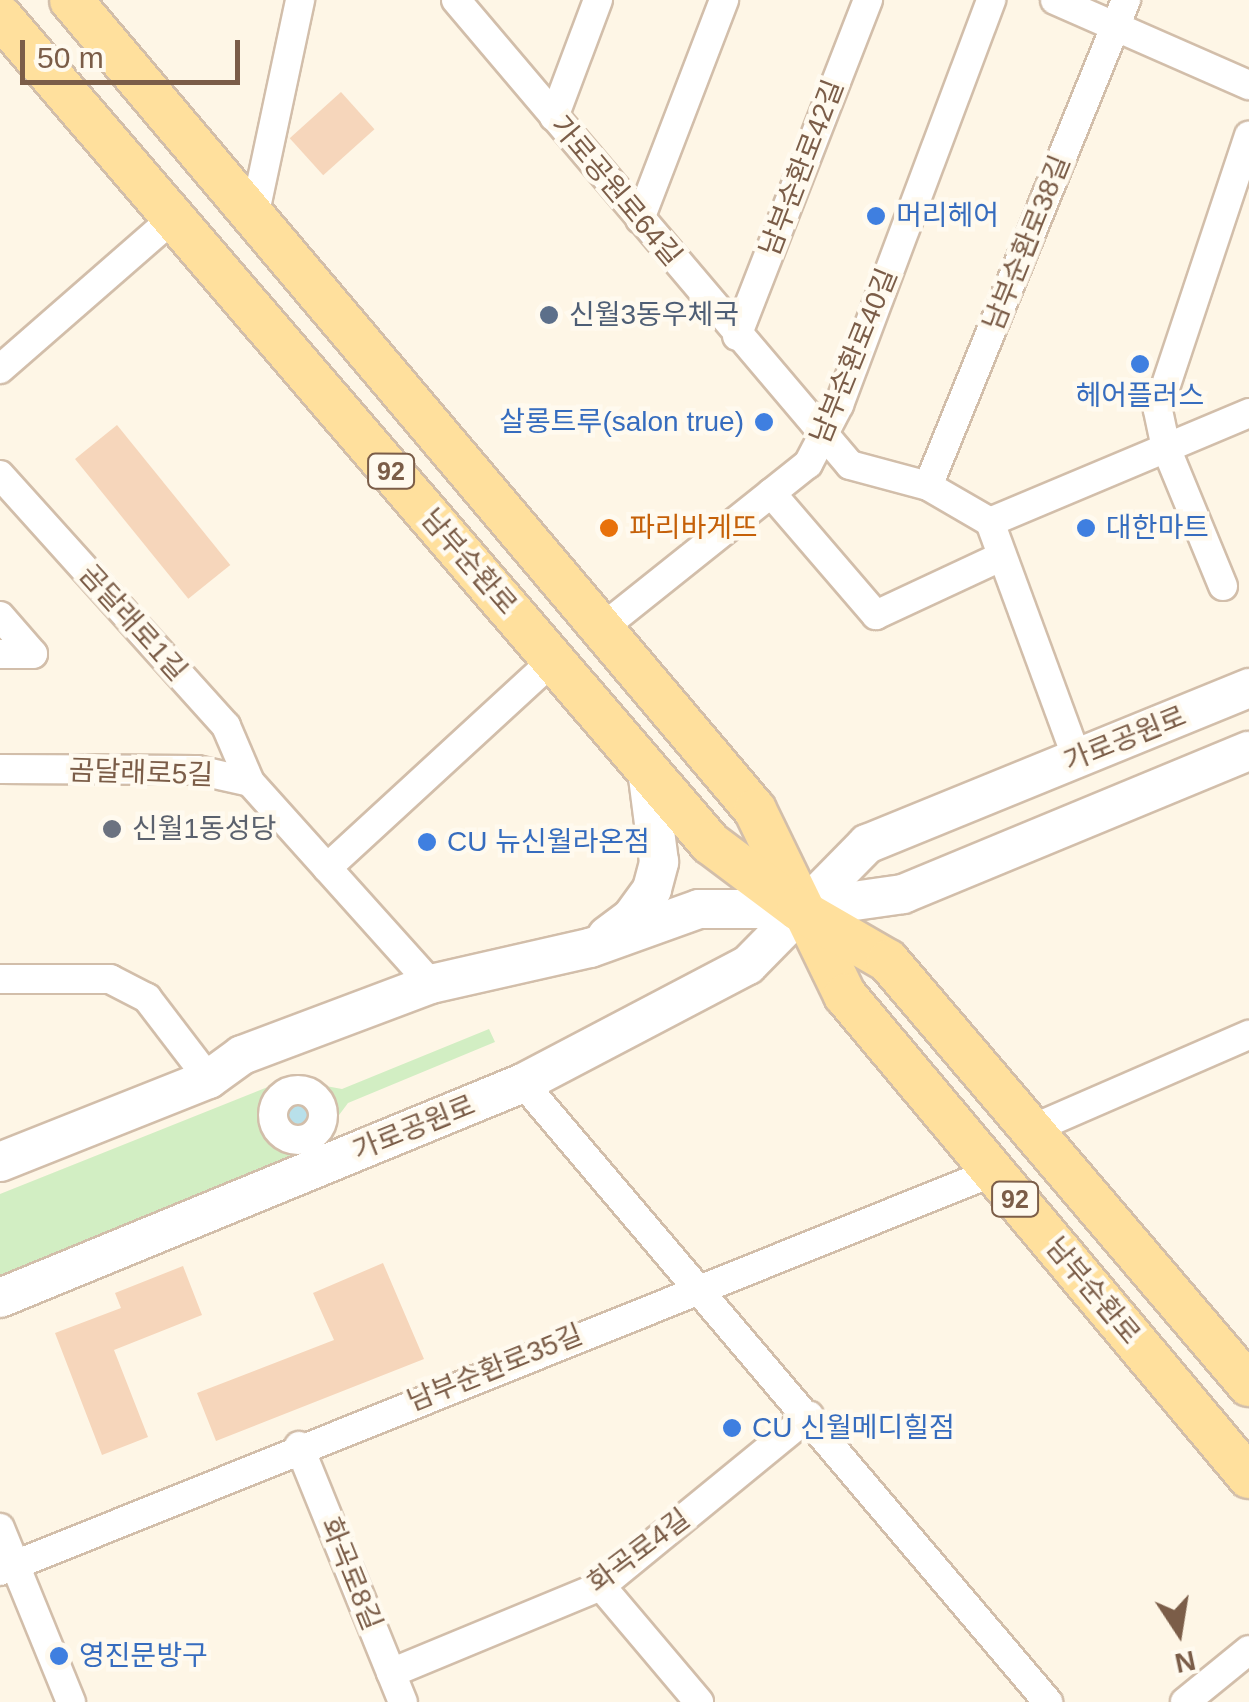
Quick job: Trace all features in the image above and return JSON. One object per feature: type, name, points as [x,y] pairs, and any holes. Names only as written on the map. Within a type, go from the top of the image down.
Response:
[{"type":"main road","name":"남부순환로","points":[[71,0],[754,810],[798,909],[845,996],[1249,1477]]},
{"type":"main road","name":"남부순환로","points":[[0,16],[710,843],[798,909],[888,961],[1249,1384]]},
{"type":"main road","name":"가로공원로","points":[[0,1298],[523,1084],[748,965],[798,909],[867,844],[1249,688]]},
{"type":"main road","name":"가로공원로","points":[[0,1162],[210,1080],[242,1054],[431,984],[590,948],[699,909],[798,909],[903,894],[1249,751]]},
{"type":"main road","points":[[590,948],[632,918],[652,889],[658,828],[646,770]]},
{"type":"street","points":[[254,217],[300,0]]},
{"type":"street","name":"가로공원로64길","points":[[456,0],[850,466],[928,486],[990,522]]},
{"type":"street","points":[[480,30],[491,0]]},
{"type":"street","points":[[554,117],[598,0]]},
{"type":"street","points":[[640,220],[724,0]]},
{"type":"street","name":"남부순환로42길","points":[[737,336],[868,0]]},
{"type":"street","name":"남부순환로40길","points":[[601,628],[808,464],[822,437],[992,0]]},
{"type":"street","points":[[1055,0],[1122,12],[1249,85]]},
{"type":"street","name":"남부순환로38길","points":[[928,486],[1122,12]]},
{"type":"street","points":[[1223,586],[1166,448],[1158,409],[1249,136]]},
{"type":"street","points":[[0,369],[173,218]]},
{"type":"street","points":[[1076,760],[998,558],[990,522],[1249,413]]},
{"type":"street","name":"곰달래로1길","points":[[0,475],[226,726],[250,782]]},
{"type":"street","points":[[771,493],[876,615],[998,558]]},
{"type":"street","points":[[0,616],[33,654],[0,654]]},
{"type":"street","points":[[327,868],[553,660]]},
{"type":"street","name":"곰달래로5길","points":[[0,770],[197,770],[250,782],[431,984]]},
{"type":"street","points":[[0,979],[110,980],[147,998],[210,1080]]},
{"type":"street","points":[[1030,1130],[1249,1035]]},
{"type":"street","points":[[523,1084],[701,1287],[1048,1702]]},
{"type":"street","points":[[284,1094],[274,1107],[274,1124],[286,1137],[302,1140]]},
{"type":"street","name":"남부순환로35길","points":[[8,1568],[298,1446],[993,1172]]},
{"type":"street","name":"화곡로4길","points":[[391,1673],[602,1586],[809,1416]]},
{"type":"street","name":"화곡로8길","points":[[298,1446],[403,1702]]},
{"type":"street","points":[[0,1528],[8,1568],[71,1702]]},
{"type":"street","points":[[602,1586],[699,1702]]},
{"type":"street","points":[[1185,1702],[1249,1650]]},
{"type":"green space","points":[[489,1029],[495,1042],[348,1103],[316,1146],[0,1275],[0,1194],[288,1079],[342,1089]]},
{"type":"water","points":[[298,1098],[310,1103],[315,1115],[310,1127],[298,1132],[286,1127],[281,1115],[286,1103]]},
{"type":"building","points":[[341,92],[374,129],[323,175],[290,138]]},
{"type":"building","points":[[117,425],[230,565],[188,599],[75,459]]},
{"type":"building","points":[[383,1263],[424,1359],[216,1441],[197,1393],[334,1340],[313,1293]]},
{"type":"building","points":[[183,1266],[202,1315],[114,1350],[148,1437],[102,1455],[55,1333],[121,1308],[115,1293]]},
{"type":"place","name":"머리헤어","points":[[876,216]]},
{"type":"place","name":"신월3동우체국","points":[[549,315]]},
{"type":"place","name":"헤어플러스","points":[[1140,364]]},
{"type":"place","name":"살롱트루(salon true)","points":[[764,422]]},
{"type":"place","name":"파리바게뜨","points":[[609,528]]},
{"type":"place","name":"대한마트","points":[[1086,528]]},
{"type":"place","name":"신월1동성당","points":[[112,829]]},
{"type":"place","name":"CU 뉴신월라온점","points":[[427,842]]},
{"type":"place","name":"CU 신월메디힐점","points":[[732,1428]]},
{"type":"place","name":"영진문방구","points":[[59,1656]]}]
